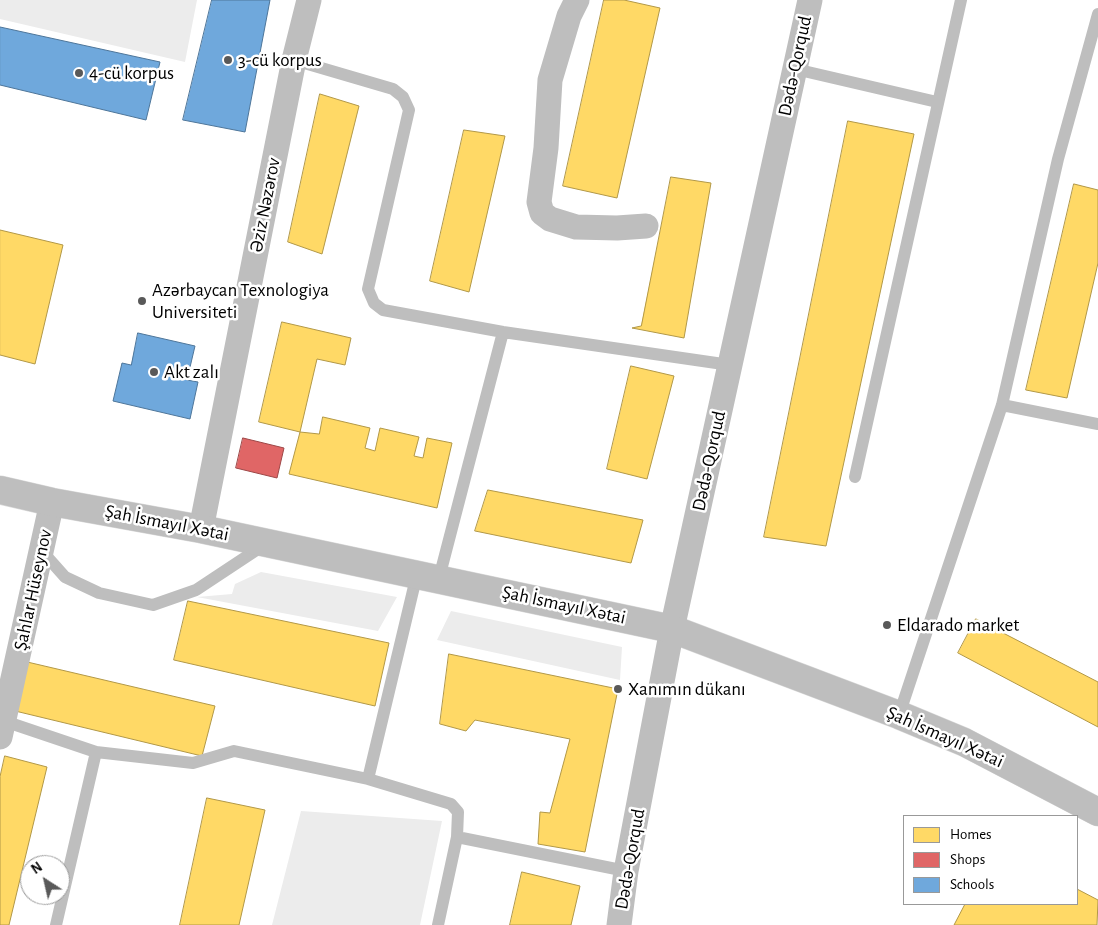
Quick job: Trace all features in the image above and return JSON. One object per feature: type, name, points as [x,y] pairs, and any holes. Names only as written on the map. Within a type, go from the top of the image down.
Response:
[{"type":"main road","name":"Şah İsmayıl Xətai","points":[[0,490],[52,502],[201,529],[672,629],[899,715],[964,742],[1098,812]]},
{"type":"street","name":"Əziz Nəzərov","points":[[201,529],[294,60],[309,0]]},
{"type":"street","points":[[577,0],[569,16],[550,80],[546,148],[539,202],[542,213],[550,219],[576,227],[617,228],[646,226]]},
{"type":"street","name":"Dədə-Qorqud","points":[[619,925],[626,871],[672,629],[810,0]]},
{"type":"street","name":"Şahlar Hüseynov","points":[[2,729],[52,502]]},
{"type":"lane","points":[[855,477],[961,0]]},
{"type":"lane","points":[[899,715],[1002,406],[1058,159],[1098,14]]},
{"type":"lane","points":[[294,60],[393,89],[403,97],[409,110],[368,289],[374,303],[383,310],[503,332],[730,365]]},
{"type":"lane","points":[[794,69],[937,102]]},
{"type":"lane","points":[[368,779],[503,332]]},
{"type":"lane","points":[[1002,406],[1098,424]]},
{"type":"lane","points":[[41,550],[65,577],[99,593],[153,605],[196,590],[268,543]]},
{"type":"lane","points":[[2,729],[96,752],[193,763],[234,751],[368,779],[451,804],[458,812],[458,837],[438,925]]},
{"type":"lane","points":[[56,925],[96,752]]},
{"type":"lane","points":[[458,837],[626,871]]},
{"type":"shaded area","points":[[0,0],[197,0],[185,62],[0,19]]},
{"type":"shaded area","points":[[261,572],[397,597],[378,631],[197,597],[232,594],[235,584]]},
{"type":"shaded area","points":[[451,611],[622,647],[620,680],[437,640]]},
{"type":"shaded area","points":[[301,811],[442,821],[420,925],[272,925]]},
{"type":"building: Homes","points":[[604,0],[624,0],[660,8],[617,198],[563,186]]},
{"type":"building: Homes","points":[[320,94],[359,106],[322,254],[288,242]]},
{"type":"building: Homes","points":[[848,121],[914,134],[826,546],[764,537]]},
{"type":"building: Homes","points":[[464,130],[505,136],[469,292],[430,281]]},
{"type":"building: Homes","points":[[671,177],[711,183],[684,338],[632,328],[641,326]]},
{"type":"building: Homes","points":[[1074,184],[1098,190],[1098,263],[1067,398],[1026,390]]},
{"type":"building: Homes","points":[[0,230],[63,245],[35,364],[0,355]]},
{"type":"building: Homes","points":[[282,322],[351,338],[345,365],[317,359],[300,432],[259,422]]},
{"type":"building: Homes","points":[[631,366],[674,376],[647,479],[607,469]]},
{"type":"building: Homes","points":[[323,417],[370,428],[365,448],[375,451],[380,428],[419,437],[414,456],[423,458],[427,438],[452,443],[437,508],[289,474],[300,432],[319,434]]},
{"type":"building: Homes","points":[[488,490],[643,520],[631,563],[475,531]]},
{"type":"building: Homes","points":[[188,601],[389,643],[375,706],[174,660]]},
{"type":"building: Homes","points":[[976,619],[1098,682],[1098,727],[958,653]]},
{"type":"building: Homes","points":[[449,654],[618,689],[585,852],[538,844],[540,812],[550,813],[570,739],[475,720],[466,731],[440,724]]},
{"type":"building: Homes","points":[[23,661],[215,706],[202,756],[11,710]]},
{"type":"building: Homes","points":[[5,756],[47,767],[26,855],[20,855],[20,879],[9,925],[0,925],[0,777]]},
{"type":"building: Homes","points":[[207,798],[265,810],[239,925],[180,925]]},
{"type":"building: Homes","points":[[522,872],[580,886],[571,925],[510,925]]},
{"type":"building: Homes","points":[[1078,890],[1098,900],[1097,925],[954,925],[964,905],[1078,905]]},
{"type":"building: Shops","points":[[243,438],[284,448],[277,478],[236,468]]},
{"type":"building: Schools","name":"3-cü korpus","points":[[212,0],[270,0],[245,132],[183,120]]},
{"type":"building: Schools","name":"4-cü korpus","points":[[0,27],[160,62],[146,120],[0,85]]},
{"type":"building: Schools","name":"Akt zalı","points":[[138,333],[195,346],[187,380],[198,382],[190,419],[113,401],[122,363],[131,365]]},
{"type":"place","name":"3-cü korpus","points":[[228,60]]},
{"type":"place","name":"4-cü korpus","points":[[79,73]]},
{"type":"place","name":"Azərbaycan Texnologiya Universiteti","points":[[142,301]]},
{"type":"place","name":"Akt zalı","points":[[154,372]]},
{"type":"place","name":"Eldarado market","points":[[887,625]]},
{"type":"place","name":"Xanımın dükanı","points":[[618,689]]}]
